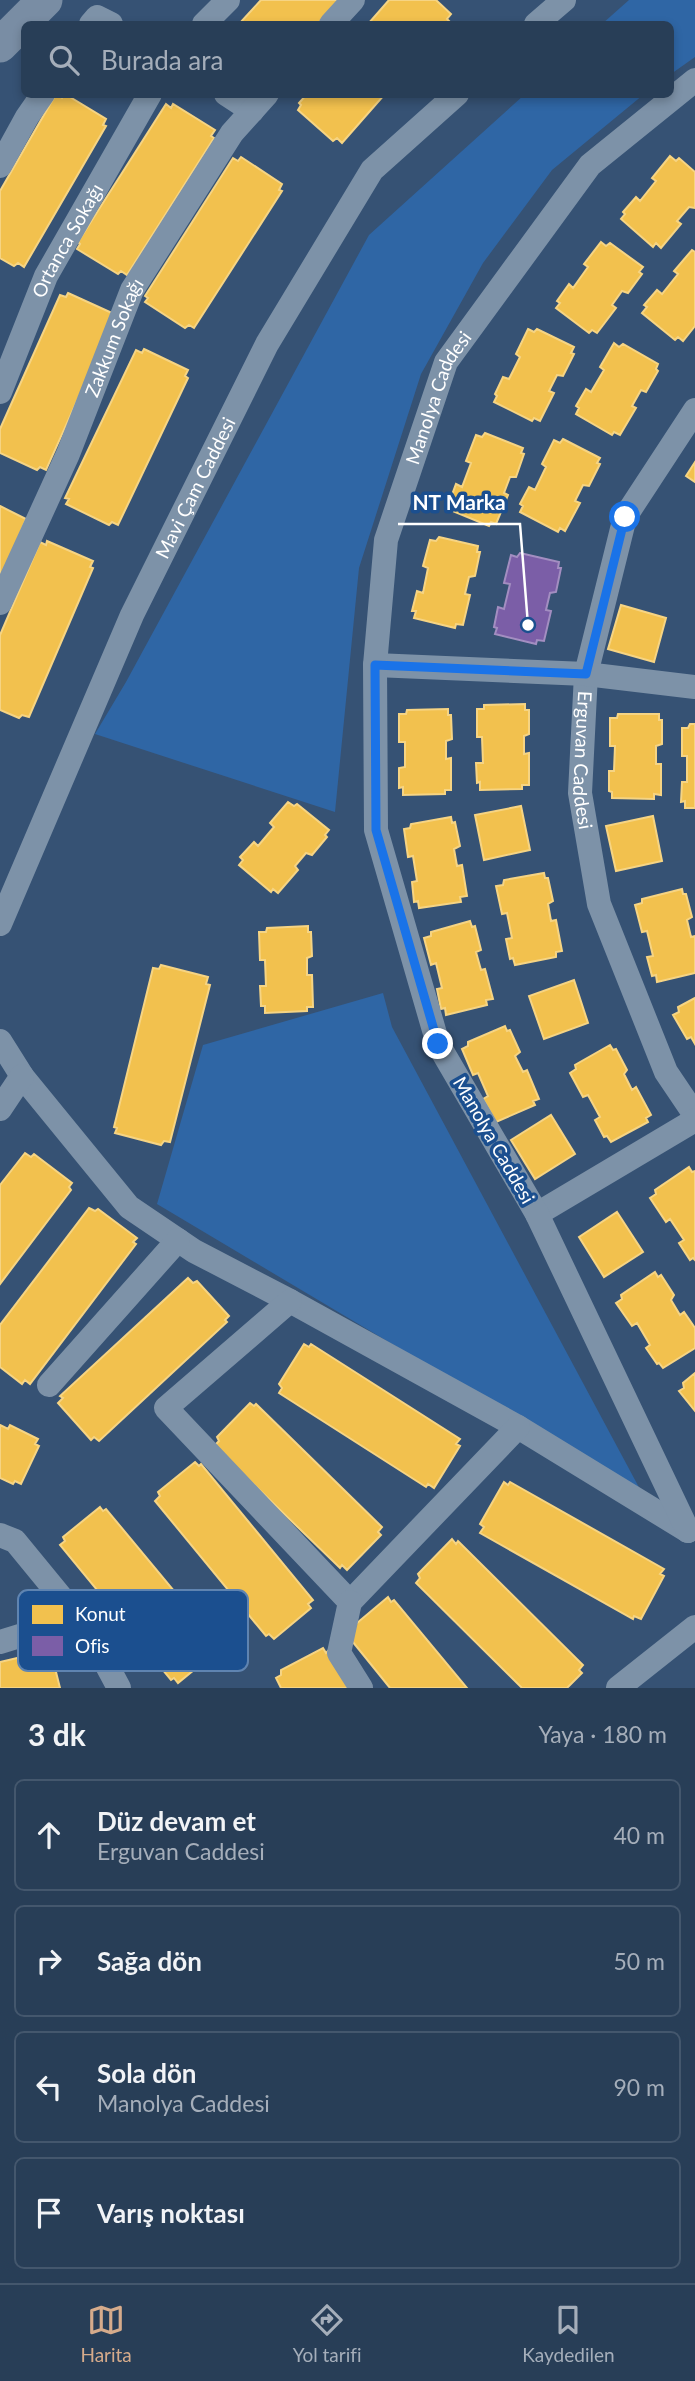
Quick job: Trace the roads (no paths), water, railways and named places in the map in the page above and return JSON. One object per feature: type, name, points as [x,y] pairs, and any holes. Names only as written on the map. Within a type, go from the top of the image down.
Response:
[{"type":"main road","points":[[24,21],[45,0]]},
{"type":"main road","points":[[0,46],[21,25]]},
{"type":"street","points":[[207,21],[228,0]]},
{"type":"street","points":[[334,21],[353,0]]},
{"type":"street","points":[[540,21],[564,0]]},
{"type":"street","name":"Manolya Caddesi","points":[[674,97],[695,80]]},
{"type":"street","points":[[0,166],[40,98]]},
{"type":"street","name":"Ortanca Sokağı","points":[[0,392],[46,276],[148,98]]},
{"type":"street","points":[[241,98],[259,103]]},
{"type":"street","name":"Mavi Çam Caddesi","points":[[0,923],[132,615],[267,344],[372,170],[453,98]]},
{"type":"street","name":"Manolya Caddesi","points":[[673,98],[590,165],[446,362],[386,540],[375,665],[376,830],[438,1044],[537,1214],[692,1536]]},
{"type":"street","name":"Zakkum Sokağı","points":[[0,603],[68,454],[132,290],[232,133],[259,103]]},
{"type":"street","name":"Erguvan Caddesi","points":[[695,410],[625,517],[586,674],[580,793],[599,904],[666,1072],[695,1117]]},
{"type":"street","points":[[375,665],[586,674],[695,687]]},
{"type":"street","points":[[0,1041],[22,1076],[129,1207],[178,1240],[518,1427],[692,1536]]},
{"type":"street","points":[[1,1106],[22,1076]]},
{"type":"street","points":[[537,1214],[695,1117]]},
{"type":"street","points":[[49,1385],[178,1240]]},
{"type":"street","points":[[290,1301],[166,1408],[350,1602]]},
{"type":"street","points":[[361,1688],[339,1653],[350,1602],[518,1427]]},
{"type":"street","points":[[0,1535],[15,1541],[55,1590]]},
{"type":"street","points":[[618,1688],[695,1627]]},
{"type":"street","points":[[0,1642],[18,1636]]},
{"type":"street","points":[[110,1671],[119,1688]]},
{"type":"place","name":"NT Marka","points":[[528,625]]}]
